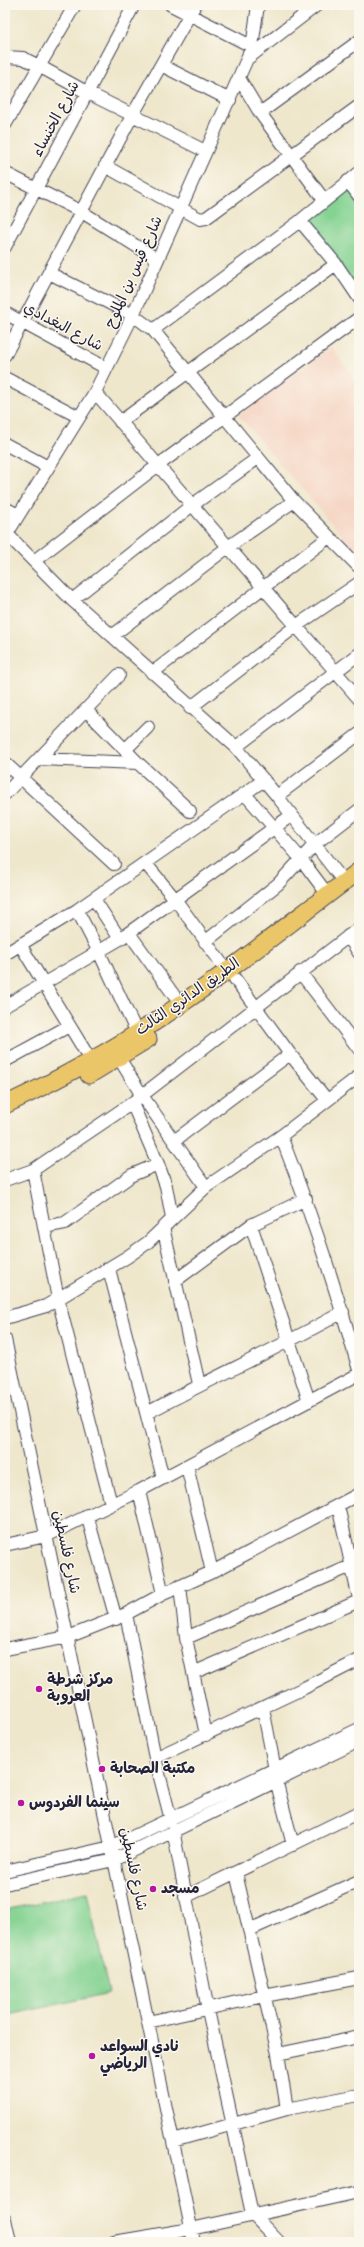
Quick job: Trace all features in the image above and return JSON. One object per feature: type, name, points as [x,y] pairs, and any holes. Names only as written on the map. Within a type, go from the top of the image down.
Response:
[{"type":"highway","name":"الطريق الدائري الثالث","points":[[5,1118],[119,1058],[352,883],[359,871]]},
{"type":"highway","name":"الطريق الدائري الثالث","points":[[10,1100],[91,1061],[231,975],[328,895],[352,883]]},
{"type":"street","points":[[5,125],[75,5]]},
{"type":"street","name":"شارع الخنساء","points":[[5,247],[134,5]]},
{"type":"street","points":[[171,5],[192,10],[252,46]]},
{"type":"street","name":"شارع قيس بن الملوح","points":[[6,535],[95,392],[133,315],[247,59],[252,46],[258,5]]},
{"type":"street","points":[[247,59],[317,5]]},
{"type":"street","points":[[5,355],[132,116],[192,10]]},
{"type":"street","points":[[260,113],[359,41]]},
{"type":"street","points":[[5,57],[23,58],[132,116],[205,151]]},
{"type":"street","points":[[160,65],[230,100]]},
{"type":"street","points":[[239,78],[260,113],[324,200]]},
{"type":"street","points":[[106,166],[200,220],[206,218],[359,106]]},
{"type":"street","points":[[5,173],[82,212],[157,259]]},
{"type":"street","points":[[153,330],[300,221],[359,173]]},
{"type":"street","points":[[348,181],[359,196]]},
{"type":"street","points":[[300,221],[336,264],[359,298]]},
{"type":"street","points":[[120,422],[336,264]]},
{"type":"street","points":[[49,273],[133,315],[153,330],[223,418],[294,501],[359,567]]},
{"type":"street","name":"شارع البغدادي","points":[[5,313],[106,368]]},
{"type":"street","points":[[34,561],[157,466],[359,318]]},
{"type":"street","points":[[5,378],[79,417]]},
{"type":"street","points":[[95,392],[191,506],[359,699]]},
{"type":"street","points":[[5,444],[48,467]]},
{"type":"street","points":[[72,600],[191,506],[258,458]]},
{"type":"street","points":[[112,636],[228,547],[294,501]]},
{"type":"street","points":[[5,508],[18,515]]},
{"type":"street","points":[[6,535],[72,600],[190,708],[236,747],[278,796],[315,844],[352,883]]},
{"type":"street","points":[[152,673],[329,537]]},
{"type":"street","points":[[190,708],[296,626],[359,583]]},
{"type":"street","points":[[236,747],[359,654]]},
{"type":"street","points":[[5,794],[119,675]]},
{"type":"street","points":[[86,710],[138,763],[190,811]]},
{"type":"street","points":[[125,750],[148,727]]},
{"type":"street","points":[[278,796],[359,734]]},
{"type":"street","points":[[40,759],[138,763]]},
{"type":"street","points":[[5,763],[114,864]]},
{"type":"street","points":[[5,954],[21,946],[94,899],[264,780]]},
{"type":"street","points":[[244,794],[301,859],[328,895]]},
{"type":"street","points":[[205,942],[278,884],[315,844],[359,810]]},
{"type":"street","points":[[5,1006],[124,936],[292,815]]},
{"type":"street","points":[[146,864],[175,899],[205,942],[327,1100]]},
{"type":"street","points":[[94,899],[181,1005]]},
{"type":"street","points":[[77,910],[99,952],[137,1033]]},
{"type":"street","points":[[5,1180],[33,1170],[132,1103],[141,1094],[256,1009],[300,972],[359,928]]},
{"type":"street","points":[[348,936],[359,953]]},
{"type":"street","points":[[21,946],[91,1061]]},
{"type":"street","points":[[300,972],[359,1049]]},
{"type":"street","points":[[5,1061],[69,1026]]},
{"type":"street","points":[[174,1140],[290,1054]]},
{"type":"street","points":[[119,1058],[141,1094],[206,1187]]},
{"type":"street","points":[[5,1318],[46,1306],[109,1269],[147,1243],[206,1187],[281,1136],[359,1076]]},
{"type":"street","points":[[132,1103],[166,1186],[172,1218]]},
{"type":"street","points":[[281,1136],[306,1199],[343,1312],[359,1370]]},
{"type":"street","points":[[44,1228],[65,1223],[132,1175],[158,1164]]},
{"type":"street","points":[[33,1170],[58,1299],[111,1504]]},
{"type":"street","points":[[175,1281],[252,1225],[306,1199]]},
{"type":"street","points":[[252,1225],[309,1401]]},
{"type":"street","points":[[163,1227],[199,1384]]},
{"type":"street","points":[[109,1269],[163,1478]]},
{"type":"street","points":[[147,1412],[199,1384],[290,1342],[343,1312]]},
{"type":"street","name":"شارع فلسطين","points":[[5,1339],[194,2242]]},
{"type":"street","points":[[5,1545],[46,1536],[139,1491],[359,1374]]},
{"type":"street","points":[[187,1466],[212,1572]]},
{"type":"street","points":[[139,1491],[163,1594]]},
{"type":"street","points":[[5,1649],[68,1637],[121,1616],[163,1594],[212,1572],[359,1494]]},
{"type":"street","points":[[193,1673],[359,1600],[338,1506]]},
{"type":"street","points":[[87,1515],[121,1616],[172,1825],[208,2010],[234,2124],[252,2214],[279,2242]]},
{"type":"street","points":[[186,1638],[351,1566]]},
{"type":"street","points":[[180,1586],[186,1638],[206,1734]]},
{"type":"street","points":[[156,1758],[263,1708],[359,1660]]},
{"type":"street","points":[[263,1708],[276,1775],[293,1845]]},
{"type":"street","points":[[5,1884],[114,1860],[172,1825],[276,1775],[359,1730]]},
{"type":"street","points":[[276,1775],[359,1742]]},
{"type":"street","points":[[185,1897],[359,1812]]},
{"type":"street","points":[[5,1872],[111,1847],[172,1825]]},
{"type":"street","points":[[45,1862],[47,1875]]},
{"type":"street","points":[[236,1873],[278,2054],[287,2109]]},
{"type":"street","points":[[249,1930],[359,1881]]},
{"type":"street","points":[[148,2022],[208,2010],[264,1996],[359,1978]]},
{"type":"street","points":[[278,2054],[359,2037]]},
{"type":"street","points":[[173,2141],[287,2109],[359,2095]]},
{"type":"street","points":[[122,2241],[191,2229],[252,2214],[359,2192]]},
{"type":"street","points":[[5,2219],[10,2242]]},
{"type":"shaded area","points":[[331,347],[359,385],[359,555],[239,416]]},
{"type":"green space","points":[[348,181],[359,196],[359,298],[300,221]]},
{"type":"green space","points":[[87,1892],[109,1993],[5,2016],[5,1910]]},
{"type":"place","name":"مركز شرطة العروبة","points":[[39,1689]]},
{"type":"place","name":"مكتبة الصحابة","points":[[102,1769]]},
{"type":"place","name":"سينما الفردوس","points":[[21,1803]]},
{"type":"place","name":"مسجد","points":[[153,1889]]},
{"type":"place","name":"نادي السواعد الرياضي","points":[[92,2056]]}]
